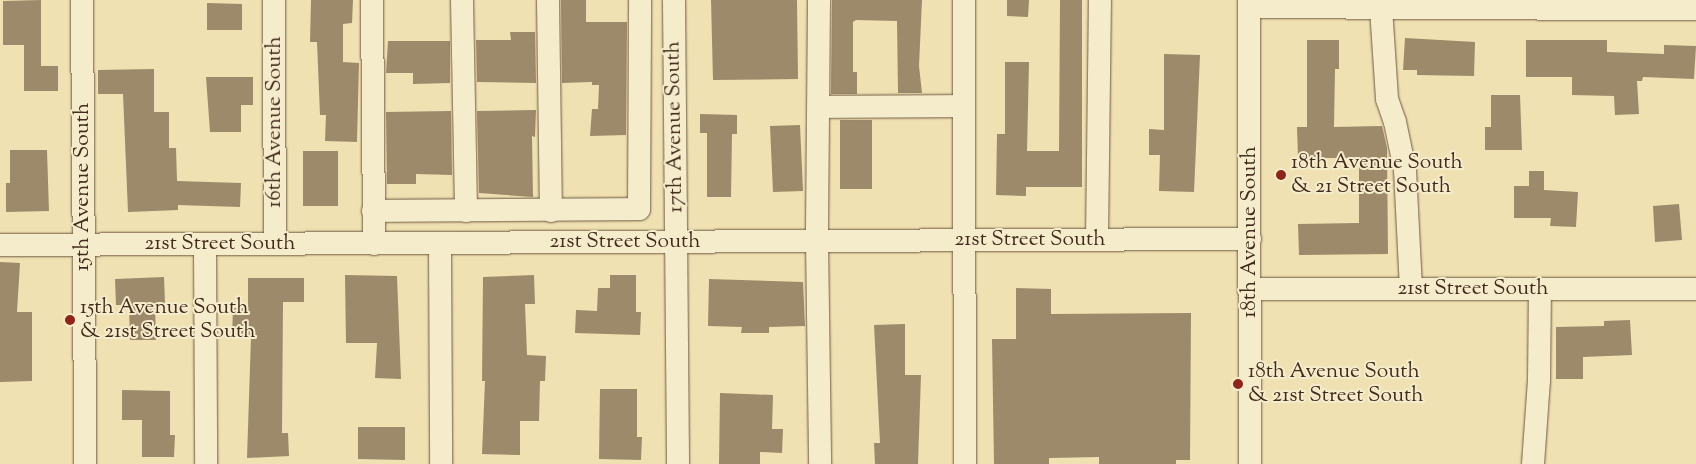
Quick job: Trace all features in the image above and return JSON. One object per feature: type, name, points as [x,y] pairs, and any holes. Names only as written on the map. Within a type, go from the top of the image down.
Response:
[{"type":"street","name":"15th Avenue South","points":[[82,0],[85,464]]},
{"type":"street","name":"16th Avenue South","points":[[274,0],[275,244]]},
{"type":"street","points":[[372,0],[374,244]]},
{"type":"street","points":[[462,0],[466,211]]},
{"type":"street","points":[[548,0],[551,211]]},
{"type":"street","points":[[373,211],[639,209],[640,0]]},
{"type":"street","name":"17th Avenue South","points":[[674,0],[678,464]]},
{"type":"street","points":[[819,0],[817,241],[820,464]]},
{"type":"street","points":[[964,0],[965,464]]},
{"type":"street","points":[[1097,240],[1100,0]]},
{"type":"street","points":[[1249,4],[1380,8],[1696,9]]},
{"type":"street","name":"18th Avenue South","points":[[1249,4],[1250,464]]},
{"type":"street","points":[[1380,8],[1387,100],[1395,122],[1405,170],[1411,289]]},
{"type":"street","points":[[819,107],[964,106]]},
{"type":"street","name":"21st Street South","points":[[0,245],[1250,239]]},
{"type":"street","points":[[440,243],[441,464]]},
{"type":"street","points":[[205,244],[206,464]]},
{"type":"street","name":"21st Street South","points":[[1250,289],[1696,289]]},
{"type":"street","points":[[1533,464],[1539,382],[1540,289]]},
{"type":"building","points":[[41,0],[41,66],[58,66],[58,91],[24,91],[24,45],[3,45],[3,1]]},
{"type":"building","points":[[311,0],[353,0],[352,23],[343,24],[343,62],[359,63],[357,142],[325,141],[326,115],[320,115],[317,42],[310,42]]},
{"type":"building","points":[[561,0],[586,0],[586,22],[627,22],[626,135],[590,136],[592,109],[598,109],[599,85],[592,85],[592,82],[562,83]]},
{"type":"building","points":[[711,0],[797,0],[798,79],[713,80]]},
{"type":"building","points":[[832,0],[922,0],[919,66],[922,93],[898,93],[897,21],[856,20],[853,22],[853,72],[857,72],[857,94],[831,94]]},
{"type":"building","points":[[1007,0],[1029,0],[1028,17],[1007,16]]},
{"type":"building","points":[[1060,0],[1082,0],[1082,187],[1026,187],[1026,196],[996,195],[997,134],[1005,134],[1005,62],[1029,62],[1027,151],[1059,151]]},
{"type":"building","points":[[207,3],[242,4],[242,30],[207,30]]},
{"type":"building","points":[[510,32],[535,32],[536,83],[477,82],[476,40],[511,40]]},
{"type":"building","points":[[1405,38],[1475,42],[1474,76],[1417,75],[1417,70],[1403,70]]},
{"type":"building","points":[[1307,40],[1339,40],[1339,69],[1335,69],[1334,127],[1382,126],[1387,148],[1388,254],[1299,255],[1298,224],[1359,223],[1359,158],[1298,158],[1297,127],[1307,127]]},
{"type":"building","points":[[1526,40],[1607,40],[1607,52],[1664,54],[1664,45],[1696,46],[1694,79],[1643,77],[1642,81],[1637,81],[1639,114],[1615,115],[1614,96],[1572,95],[1572,77],[1526,77]]},
{"type":"building","points":[[388,41],[450,41],[450,83],[413,84],[413,73],[386,73]]},
{"type":"building","points":[[1164,54],[1200,55],[1194,192],[1159,191],[1160,155],[1149,155],[1149,129],[1164,130]]},
{"type":"building","points":[[154,69],[154,112],[169,112],[169,148],[176,148],[177,181],[241,183],[240,207],[178,205],[178,210],[128,212],[123,94],[98,94],[98,70]]},
{"type":"building","points":[[206,77],[253,77],[253,105],[241,105],[241,132],[210,132]]},
{"type":"building","points":[[1491,95],[1520,95],[1522,150],[1485,150],[1485,127],[1491,127]]},
{"type":"building","points":[[536,110],[535,137],[532,136],[533,197],[479,193],[477,111]]},
{"type":"building","points":[[451,111],[452,175],[416,174],[416,184],[387,184],[386,112]]},
{"type":"building","points":[[700,114],[737,115],[737,134],[732,134],[731,197],[707,197],[707,133],[700,133]]},
{"type":"building","points":[[840,120],[872,120],[872,189],[840,189]]},
{"type":"building","points":[[800,125],[803,191],[773,192],[770,126]]},
{"type":"building","points":[[10,150],[47,150],[49,211],[6,212],[6,183],[10,183]]},
{"type":"building","points":[[303,151],[338,151],[338,206],[303,206]]},
{"type":"building","points":[[1529,171],[1544,171],[1544,190],[1578,192],[1576,227],[1550,226],[1551,218],[1514,218],[1514,186],[1529,186]]},
{"type":"building","points":[[1679,204],[1682,240],[1655,242],[1653,206]]},
{"type":"building","points":[[0,262],[20,263],[17,312],[32,312],[32,381],[0,382]]},
{"type":"building","points":[[345,275],[397,276],[401,379],[375,378],[377,343],[346,343]]},
{"type":"building","points":[[534,275],[535,304],[525,304],[527,355],[546,356],[545,381],[540,381],[539,421],[520,421],[520,455],[482,454],[485,381],[482,381],[483,277]]},
{"type":"building","points":[[610,275],[636,275],[636,312],[641,312],[640,335],[575,333],[576,310],[597,311],[598,288],[610,288]]},
{"type":"building","points":[[164,277],[165,303],[155,304],[156,340],[130,340],[129,305],[116,305],[115,279]]},
{"type":"building","points":[[248,278],[304,278],[304,302],[283,302],[282,433],[288,433],[289,456],[247,458],[251,337],[232,337],[233,308],[248,308]]},
{"type":"building","points":[[709,279],[803,282],[805,326],[769,327],[769,333],[741,333],[742,327],[708,326]]},
{"type":"building","points":[[1016,288],[1051,289],[1051,314],[1191,313],[1190,460],[1176,460],[1176,464],[1099,464],[1099,457],[1049,458],[1049,464],[994,464],[992,339],[1016,339]]},
{"type":"building","points":[[1630,320],[1632,355],[1583,357],[1583,379],[1556,379],[1556,327],[1604,326],[1604,321]]},
{"type":"building","points":[[905,324],[905,375],[921,375],[918,464],[875,464],[874,443],[880,443],[874,325]]},
{"type":"building","points":[[600,389],[637,389],[637,437],[642,437],[641,460],[599,459]]},
{"type":"building","points":[[122,390],[170,391],[170,435],[175,435],[174,457],[142,457],[142,420],[122,420]]},
{"type":"building","points":[[720,393],[773,395],[772,429],[783,429],[782,453],[760,452],[760,464],[719,464]]},
{"type":"building","points":[[358,427],[405,427],[405,460],[358,459]]},
{"type":"place","name":"18th Avenue South & 21 Street South","points":[[1281,175]]},
{"type":"place","name":"15th Avenue South & 21st Street South","points":[[70,320]]},
{"type":"place","name":"18th Avenue South & 21st Street South","points":[[1238,384]]}]
